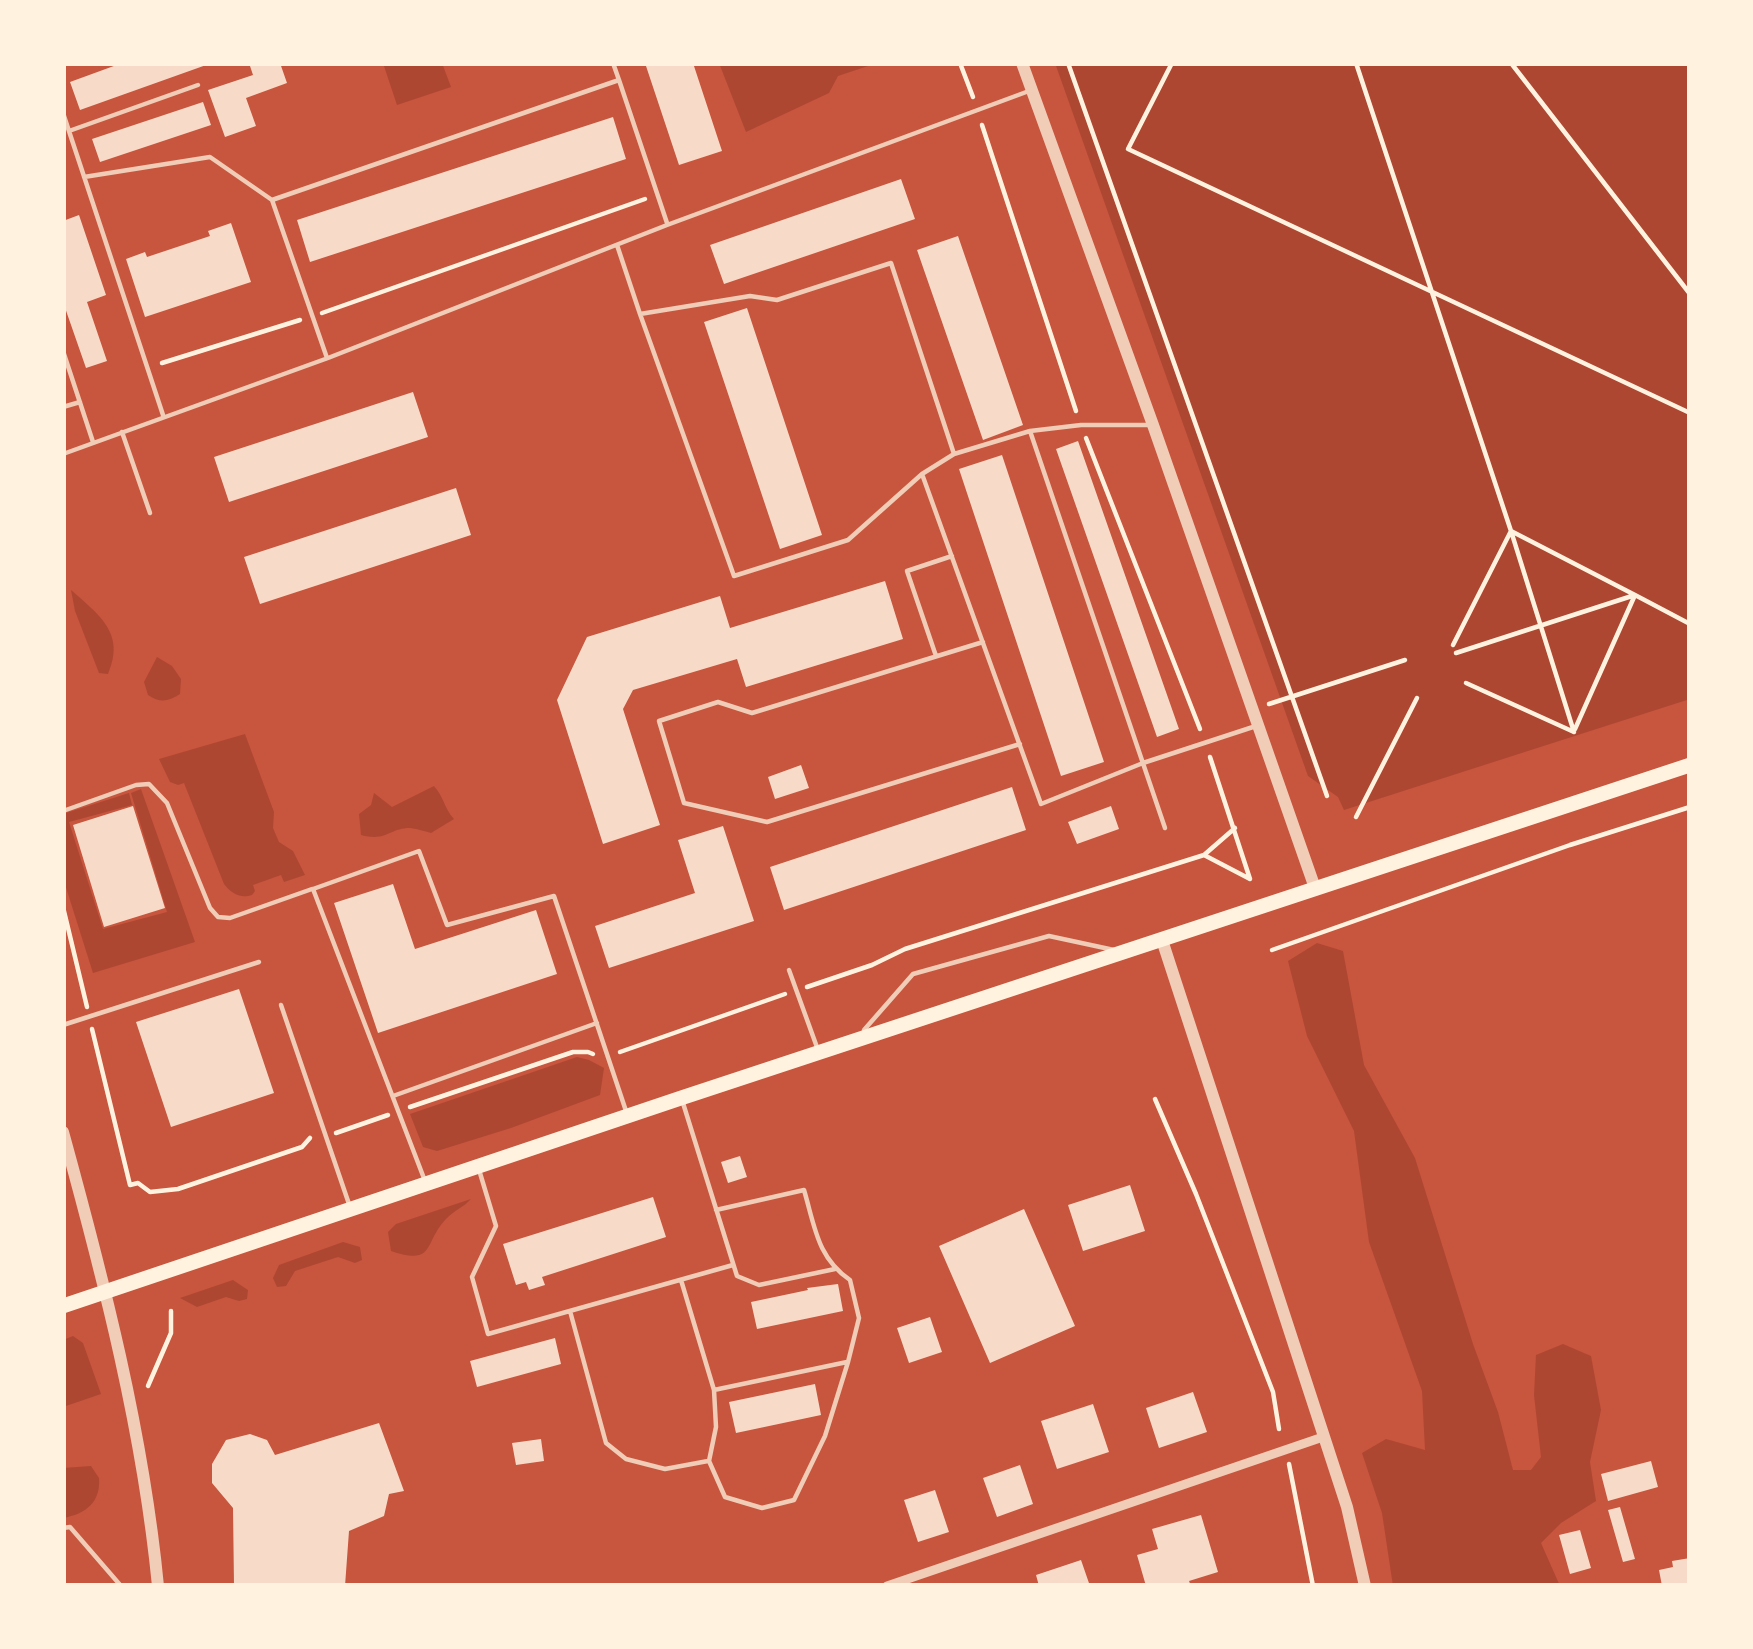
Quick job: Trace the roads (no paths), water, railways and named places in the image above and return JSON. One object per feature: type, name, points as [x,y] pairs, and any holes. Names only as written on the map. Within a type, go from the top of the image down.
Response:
[{"type":"main road","points":[[63,1306],[1690,765]]},
{"type":"street","points":[[1022,63],[1315,888]]},
{"type":"street","points":[[1162,940],[1346,1507],[1365,1586]]},
{"type":"street","points":[[63,1132],[107,1292],[151,1516],[158,1586]]},
{"type":"street","points":[[887,1586],[1322,1437]]},
{"type":"lane","points":[[613,63],[667,224]]},
{"type":"lane","points":[[272,200],[619,80]]},
{"type":"lane","points":[[69,131],[198,85]]},
{"type":"lane","points":[[63,454],[1031,90]]},
{"type":"lane","points":[[63,113],[163,416]]},
{"type":"lane","points":[[84,176],[210,157],[272,200],[328,358]]},
{"type":"lane","points":[[617,245],[734,576],[848,539],[922,474],[953,454],[1030,431],[1153,425]]},
{"type":"lane","points":[[640,314],[750,296],[777,300],[891,263],[953,454]]},
{"type":"lane","points":[[63,352],[93,442]]},
{"type":"lane","points":[[63,407],[80,402]]},
{"type":"lane","points":[[1030,431],[1165,828]]},
{"type":"lane","points":[[122,432],[150,513]]},
{"type":"lane","points":[[922,474],[1041,804],[1143,763],[1258,725]]},
{"type":"lane","points":[[936,656],[908,571],[952,556]]},
{"type":"lane","points":[[983,642],[752,713],[718,702],[659,721],[684,803],[767,822],[1020,744]]},
{"type":"lane","points":[[63,811],[149,784],[166,803],[218,917],[230,918],[419,851],[447,925],[554,896],[628,1116]]},
{"type":"lane","points":[[313,889],[427,1184]]},
{"type":"lane","points":[[854,1041],[913,974],[1049,936],[1126,952]]},
{"type":"lane","points":[[63,1024],[259,962]]},
{"type":"lane","points":[[789,970],[820,1053]]},
{"type":"lane","points":[[281,1005],[351,1210]]},
{"type":"lane","points":[[393,1096],[597,1023]]},
{"type":"lane","points":[[681,1098],[736,1276],[759,1285],[835,1269]]},
{"type":"lane","points":[[478,1167],[496,1226],[472,1277],[488,1334],[733,1264]]},
{"type":"lane","points":[[681,1280],[714,1390],[716,1427],[709,1461],[724,1497],[762,1508],[794,1500],[825,1436],[848,1362],[859,1318],[850,1280],[824,1257],[804,1190],[716,1210]]},
{"type":"lane","points":[[570,1310],[606,1442],[626,1459],[665,1468],[709,1461]]},
{"type":"lane","points":[[714,1390],[848,1362]]},
{"type":"lane","points":[[63,1528],[70,1527],[122,1586]]}]
